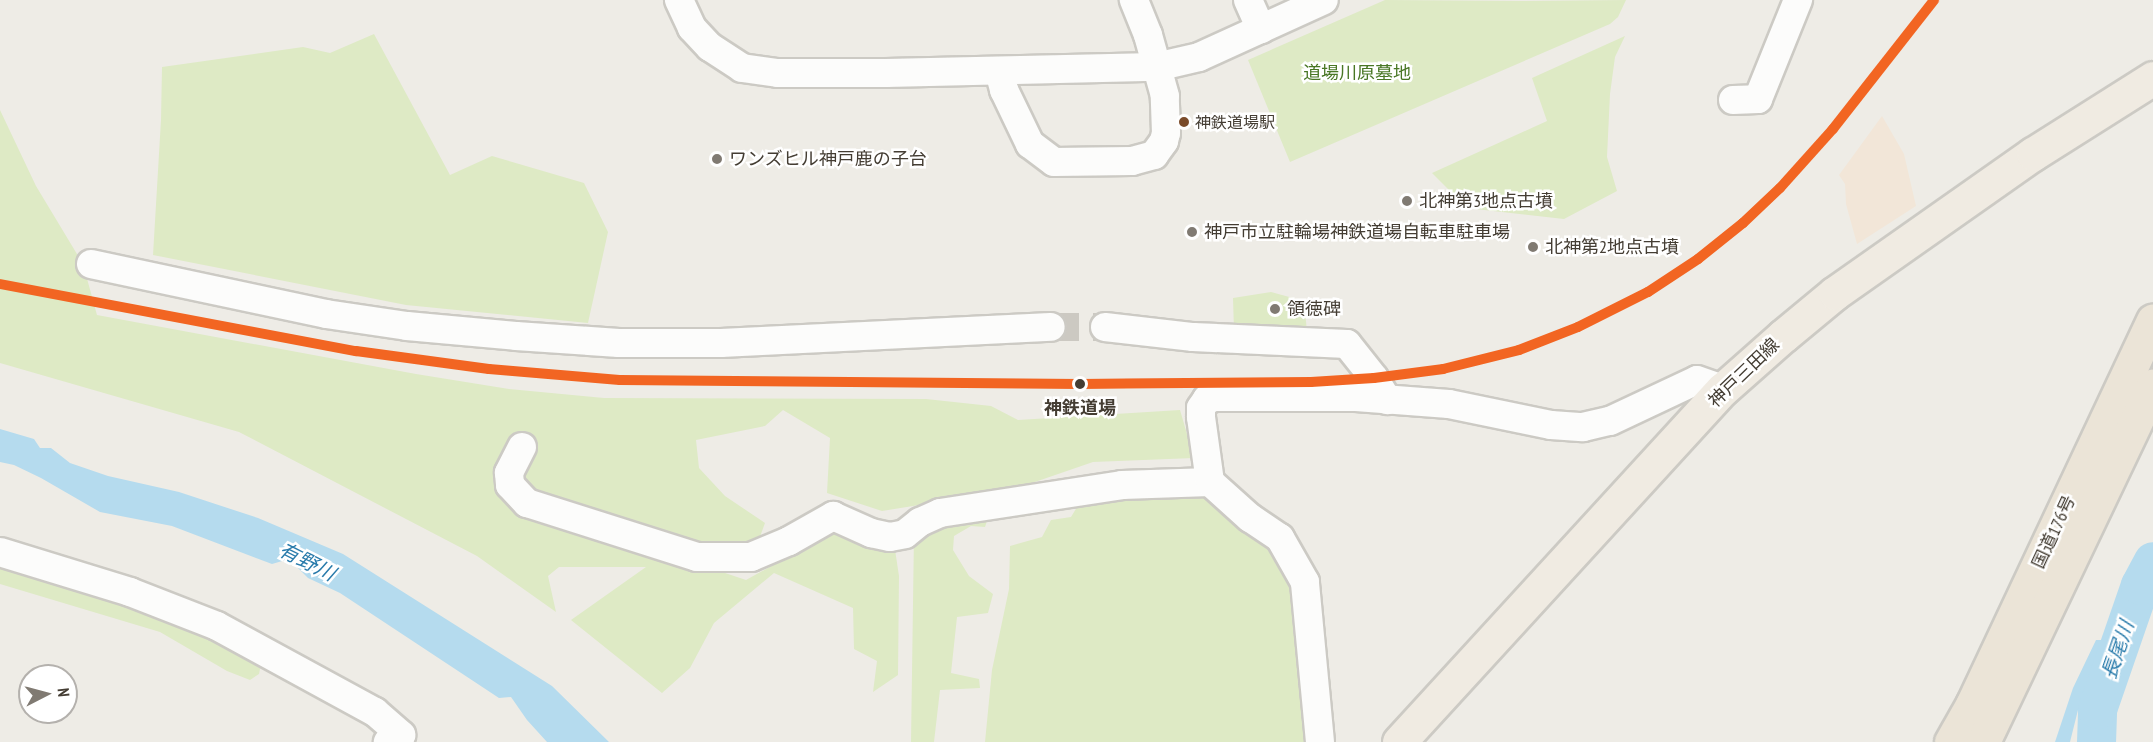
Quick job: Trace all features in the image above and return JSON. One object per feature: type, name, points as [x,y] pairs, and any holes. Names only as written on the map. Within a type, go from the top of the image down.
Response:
[{"type":"highway","name":"国道176号","points":[[1951,742],[1972,705],[2153,320]]},
{"type":"highway","name":"国道176号","points":[[1983,742],[2153,386]]},
{"type":"main road","name":"神戸三田線","points":[[1399,742],[1723,389],[1835,293],[2033,154],[2153,78]]},
{"type":"street","points":[[679,0],[692,28],[710,47],[742,68],[760,71],[886,73],[1156,67],[1199,57],[1324,0]]},
{"type":"street","points":[[999,71],[1004,90],[1030,144],[1054,162],[1079,163],[1147,159],[1160,148],[1164,141],[1167,120],[1165,96],[1148,35],[1134,0]]},
{"type":"street","points":[[1248,0],[1261,29]]},
{"type":"street","points":[[1733,100],[1758,99],[1798,0]]},
{"type":"street","points":[[91,264],[326,314],[407,326],[619,343],[721,343],[1051,327]]},
{"type":"street","points":[[1105,327],[1193,337],[1347,344],[1374,378],[1387,400]]},
{"type":"street","points":[[1320,742],[1305,582],[1280,538],[1250,518],[1210,482],[1201,417],[1204,403],[1216,397],[1329,396],[1449,404],[1551,425],[1583,428],[1610,421],[1697,380],[1723,389]]},
{"type":"street","points":[[522,447],[509,473],[510,485],[527,502],[697,557],[751,557],[789,541],[833,516],[871,533],[890,537],[905,534],[920,522],[940,513],[1122,485],[1210,482]]},
{"type":"street","points":[[0,552],[130,592],[217,626],[375,712],[401,735],[388,742]]},
{"type":"shaded area","points":[[1882,116],[1904,154],[1916,206],[1857,244],[1846,204],[1845,184],[1839,175]]},
{"type":"green space","name":"道場川原墓地","points":[[1385,0],[1626,0],[1618,17],[1610,24],[1290,162],[1248,60]]},
{"type":"green space","points":[[374,34],[450,175],[492,156],[584,183],[608,232],[588,323],[406,305],[153,255],[162,67],[303,47],[330,53]]},
{"type":"green space","points":[[1625,36],[1615,57],[1610,94],[1607,157],[1617,191],[1564,219],[1467,208],[1432,173],[1547,121],[1532,78]]},
{"type":"green space","points":[[0,110],[36,186],[83,264],[97,315],[416,374],[509,389],[604,398],[926,399],[991,406],[1018,420],[1180,410],[1194,458],[1093,462],[1012,490],[882,511],[827,493],[830,438],[783,410],[765,426],[696,440],[699,468],[725,496],[765,523],[758,542],[704,566],[746,580],[842,527],[894,543],[899,576],[898,675],[873,692],[877,661],[854,649],[853,608],[774,573],[714,623],[690,668],[662,693],[571,620],[646,567],[559,567],[548,576],[556,612],[477,556],[239,432],[0,363]]},
{"type":"green space","points":[[1271,292],[1304,301],[1307,332],[1234,331],[1233,298]]},
{"type":"green space","points":[[1085,494],[1194,494],[1220,501],[1275,540],[1296,582],[1315,742],[985,742],[992,670],[1009,589],[1010,546],[1042,537],[1051,520],[1071,517]]},
{"type":"green space","points":[[948,516],[988,518],[985,527],[971,526],[954,536],[953,550],[969,576],[993,594],[988,613],[957,617],[951,673],[979,679],[980,688],[940,690],[934,742],[911,742],[914,533]]},
{"type":"green space","points":[[0,562],[89,589],[262,659],[259,674],[250,680],[227,671],[160,632],[0,584]]},
{"type":"water","name":"有野川","points":[[0,429],[34,439],[40,448],[51,448],[70,463],[108,476],[179,492],[258,518],[343,554],[552,686],[609,742],[547,742],[527,720],[511,697],[499,698],[340,593],[308,578],[289,559],[272,564],[172,526],[100,512],[41,478],[14,465],[0,462]]},
{"type":"water","points":[[2096,640],[2109,640],[2101,684],[2094,705],[2092,709],[2088,706],[2078,710],[2070,742],[2055,742],[2073,688]]},
{"type":"waterway","name":"長尾川","points":[[2096,742],[2097,709],[2140,585],[2153,561]]},
{"type":"tunnel","points":[[1051,327],[1105,327]]},
{"type":"transit line","points":[[0,284],[356,351],[489,369],[620,380],[1080,384],[1311,382],[1374,378],[1443,369],[1519,350],[1578,327],[1648,292],[1698,259],[1743,223],[1780,188],[1833,129],[1934,0]]},
{"type":"place","name":"神鉄道場駅","points":[[1184,122]]},
{"type":"place","name":"ワンズヒル神戸鹿の子台","points":[[717,159]]},
{"type":"place","name":"北神第3地点古墳","points":[[1407,201]]},
{"type":"place","name":"神戸市立駐輪場神鉄道場自転車駐車場","points":[[1192,232]]},
{"type":"place","name":"北神第2地点古墳","points":[[1533,247]]},
{"type":"place","name":"領徳碑","points":[[1275,309]]},
{"type":"place","name":"神鉄道場","points":[[1080,384]]}]
